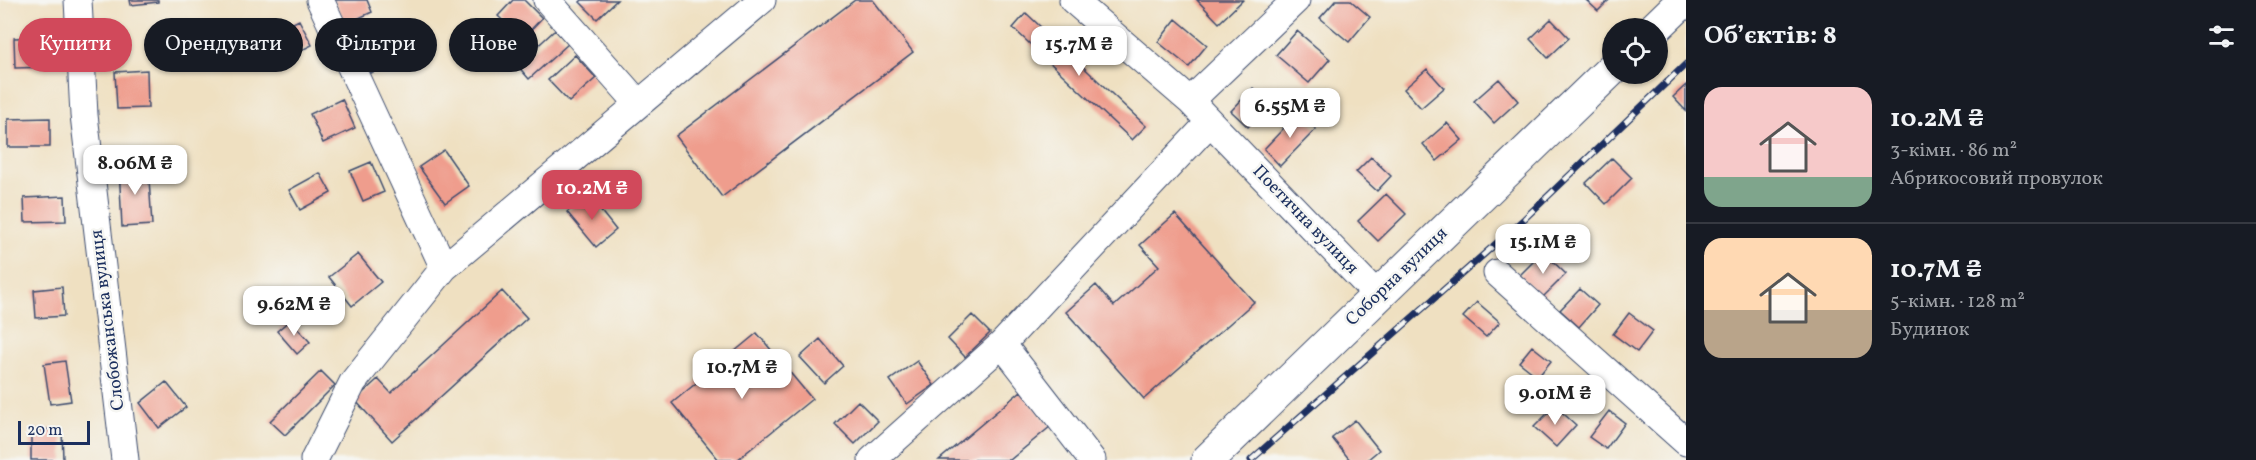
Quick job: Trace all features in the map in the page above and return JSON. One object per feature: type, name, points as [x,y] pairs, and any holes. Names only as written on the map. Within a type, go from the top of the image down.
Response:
[{"type":"street","name":"Слобожанська вулиця","points":[[78,0],[84,115],[125,460]]},
{"type":"street","points":[[320,0],[444,268]]},
{"type":"street","points":[[548,0],[638,102]]},
{"type":"street","points":[[314,460],[353,382],[444,268],[638,102],[762,0]]},
{"type":"street","name":"Поетична вулиця","points":[[1073,0],[1190,100],[1377,295]]},
{"type":"street","points":[[1190,100],[1296,0]]},
{"type":"street","points":[[1667,18],[1683,6]]},
{"type":"street","name":"Соборна вулиця","points":[[1208,460],[1602,79]]},
{"type":"street","points":[[872,460],[1002,344],[1210,122]]},
{"type":"street","points":[[1497,273],[1686,442]]},
{"type":"street","points":[[1002,344],[1092,460]]},
{"type":"building","points":[[130,0],[158,0],[158,2],[131,5]]},
{"type":"building","points":[[334,0],[367,0],[372,12],[359,18],[343,18]]},
{"type":"building","points":[[513,0],[524,0],[542,18],[538,22],[538,18],[500,18],[498,16]]},
{"type":"building","points":[[582,0],[617,0],[597,19],[580,2]]},
{"type":"building","points":[[855,0],[873,0],[913,52],[722,197],[676,136]]},
{"type":"building","points":[[1197,0],[1243,0],[1219,23]]},
{"type":"building","points":[[1336,0],[1350,0],[1370,17],[1349,42],[1320,18]]},
{"type":"building","points":[[1586,0],[1609,0],[1598,11]]},
{"type":"building","points":[[1026,13],[1146,126],[1132,140],[1013,28]]},
{"type":"building","points":[[1176,19],[1207,45],[1189,67],[1158,42]]},
{"type":"building","points":[[1551,19],[1569,38],[1548,58],[1530,39]]},
{"type":"building","points":[[303,28],[312,45],[303,50]]},
{"type":"building","points":[[555,30],[568,44],[538,71],[538,46]]},
{"type":"building","points":[[1297,31],[1330,59],[1309,83],[1276,55]]},
{"type":"building","points":[[14,38],[18,38],[18,68],[15,68]]},
{"type":"building","points":[[575,55],[596,78],[569,102],[548,80]]},
{"type":"building","points":[[1427,69],[1444,88],[1421,108],[1404,89]]},
{"type":"building","points":[[115,72],[147,72],[148,108],[117,109]]},
{"type":"building","points":[[523,72],[537,72],[529,79]]},
{"type":"building","points":[[1499,79],[1518,101],[1494,123],[1474,101]]},
{"type":"building","points":[[1686,85],[1686,111],[1673,97]]},
{"type":"building","points":[[1253,88],[1269,104],[1248,127],[1231,111]]},
{"type":"building","points":[[342,99],[355,128],[323,143],[310,114]]},
{"type":"building","points":[[1299,112],[1316,129],[1280,166],[1264,149]]},
{"type":"building","points":[[50,118],[50,147],[8,147],[8,119]]},
{"type":"building","points":[[1447,123],[1462,140],[1437,161],[1423,144]]},
{"type":"building","points":[[444,150],[469,186],[445,203],[419,167]]},
{"type":"building","points":[[1371,157],[1391,176],[1377,191],[1356,172]]},
{"type":"building","points":[[1612,158],[1632,178],[1606,204],[1586,183]]},
{"type":"building","points":[[371,162],[384,192],[363,201],[350,171]]},
{"type":"building","points":[[148,164],[152,225],[122,227],[119,166]]},
{"type":"building","points":[[320,173],[331,193],[300,210],[289,190]]},
{"type":"building","points":[[1386,194],[1406,214],[1378,241],[1358,221]]},
{"type":"building","points":[[588,195],[616,230],[596,247],[567,212]]},
{"type":"building","points":[[65,196],[66,221],[25,222],[24,198]]},
{"type":"building","points":[[1175,214],[1254,302],[1144,399],[1066,312],[1096,285],[1114,306],[1159,266],[1140,245]]},
{"type":"building","points":[[1543,252],[1566,274],[1542,298],[1520,275]]},
{"type":"building","points":[[358,254],[381,282],[352,306],[329,277]]},
{"type":"building","points":[[62,287],[64,316],[36,318],[34,290]]},
{"type":"building","points":[[1580,289],[1598,305],[1579,327],[1560,310]]},
{"type":"building","points":[[502,291],[527,318],[392,441],[355,400],[378,379],[391,393]]},
{"type":"building","points":[[1477,302],[1500,322],[1486,337],[1463,317]]},
{"type":"building","points":[[1629,313],[1653,331],[1637,352],[1613,334]]},
{"type":"building","points":[[972,315],[990,333],[965,357],[948,339]]},
{"type":"building","points":[[290,320],[310,342],[297,354],[277,331]]},
{"type":"building","points":[[757,333],[812,399],[737,460],[719,460],[672,403]]},
{"type":"building","points":[[820,339],[843,366],[824,383],[800,357]]},
{"type":"building","points":[[1532,346],[1551,361],[1538,377],[1519,362]]},
{"type":"building","points":[[65,361],[71,401],[50,404],[44,364]]},
{"type":"building","points":[[917,361],[934,385],[907,404],[890,380]]},
{"type":"building","points":[[321,371],[335,385],[285,435],[270,421]]},
{"type":"building","points":[[166,382],[186,407],[159,428],[140,403]]},
{"type":"building","points":[[1021,391],[1051,426],[1010,460],[939,460]]},
{"type":"building","points":[[858,401],[878,421],[855,444],[835,424]]},
{"type":"building","points":[[1555,406],[1576,425],[1556,447],[1534,427]]},
{"type":"building","points":[[1609,411],[1625,423],[1606,449],[1589,437]]},
{"type":"building","points":[[1355,420],[1379,450],[1367,460],[1350,460],[1332,438]]},
{"type":"building","points":[[62,429],[63,460],[31,460],[31,430]]},
{"type":"railway","points":[[1251,460],[1524,219],[1686,64]]}]
